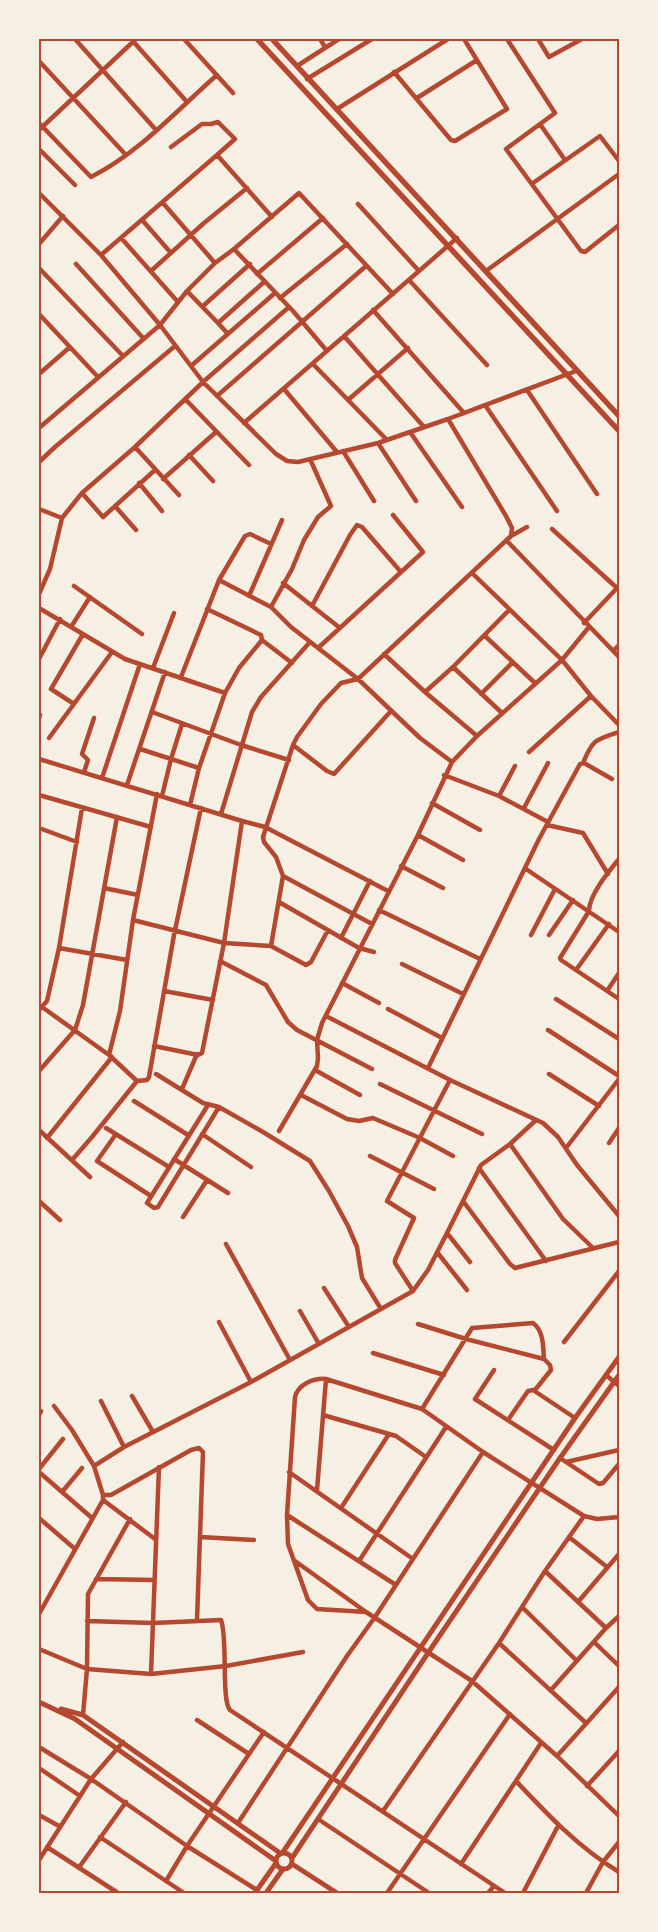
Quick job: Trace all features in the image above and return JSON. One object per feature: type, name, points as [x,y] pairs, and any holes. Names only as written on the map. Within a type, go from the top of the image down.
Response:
[{"type":"main road","points":[[257,39],[619,431]]},
{"type":"main road","points":[[272,39],[619,416]]},
{"type":"street","points":[[75,39],[104,69],[156,130]]},
{"type":"street","points":[[184,39],[233,93]]},
{"type":"street","points":[[320,39],[325,47]]},
{"type":"street","points":[[297,66],[339,39]]},
{"type":"street","points":[[307,78],[372,39]]},
{"type":"street","points":[[337,109],[448,39]]},
{"type":"street","points":[[394,72],[453,141],[506,110],[464,39]]},
{"type":"street","points":[[507,39],[528,75],[555,113],[506,148],[533,183],[557,220],[583,252],[619,225]]},
{"type":"street","points":[[538,39],[549,57],[582,39]]},
{"type":"street","points":[[188,102],[134,40],[74,97],[40,126],[91,177],[126,155],[188,102],[217,75]]},
{"type":"street","points":[[417,98],[477,60]]},
{"type":"street","points":[[39,61],[126,155]]},
{"type":"street","points":[[101,255],[143,221],[235,139],[218,122],[200,125],[171,147]]},
{"type":"street","points":[[540,124],[565,160]]},
{"type":"street","points":[[533,183],[601,136],[619,161]]},
{"type":"street","points":[[39,149],[75,185]]},
{"type":"street","points":[[217,155],[272,217]]},
{"type":"street","points":[[486,270],[619,174]]},
{"type":"street","points":[[150,271],[247,188]]},
{"type":"street","points":[[39,428],[144,340],[160,325],[187,290],[216,263],[300,193],[393,294]]},
{"type":"street","points":[[39,196],[63,216],[101,255],[160,325],[203,382],[276,454],[287,461],[298,462],[378,442],[448,419],[576,371]]},
{"type":"street","points":[[163,203],[216,263]]},
{"type":"street","points":[[358,204],[419,271]]},
{"type":"street","points":[[39,244],[63,216]]},
{"type":"street","points":[[257,274],[323,218]]},
{"type":"street","points":[[143,221],[171,253]]},
{"type":"street","points":[[244,423],[456,238]]},
{"type":"street","points":[[122,239],[178,302]]},
{"type":"street","points":[[280,298],[347,244]]},
{"type":"street","points":[[234,249],[250,264],[327,351]]},
{"type":"street","points":[[76,264],[144,340]]},
{"type":"street","points":[[203,306],[250,264]]},
{"type":"street","points":[[217,396],[366,266]]},
{"type":"street","points":[[39,268],[124,356]]},
{"type":"street","points":[[409,280],[487,365]]},
{"type":"street","points":[[218,323],[264,282]]},
{"type":"street","points":[[187,290],[228,334]]},
{"type":"street","points":[[191,366],[275,293]]},
{"type":"street","points":[[39,594],[50,569],[62,518],[82,493],[135,447],[203,382],[289,307]]},
{"type":"street","points":[[373,310],[464,413]]},
{"type":"street","points":[[39,314],[98,377]]},
{"type":"street","points":[[344,336],[424,427]]},
{"type":"street","points":[[39,462],[54,447],[175,346]]},
{"type":"street","points":[[39,374],[70,347]]},
{"type":"street","points":[[348,400],[408,348]]},
{"type":"street","points":[[313,364],[386,439]]},
{"type":"street","points":[[284,389],[340,452],[374,501]]},
{"type":"street","points":[[527,390],[598,494]]},
{"type":"street","points":[[186,400],[249,465]]},
{"type":"street","points":[[485,405],[557,511]]},
{"type":"street","points":[[448,419],[506,516],[511,526],[511,536]]},
{"type":"street","points":[[163,479],[216,432]]},
{"type":"street","points":[[410,432],[462,507]]},
{"type":"street","points":[[378,442],[416,501]]},
{"type":"street","points":[[135,447],[179,495]]},
{"type":"street","points":[[189,456],[213,481]]},
{"type":"street","points":[[270,607],[304,540],[318,517],[331,506],[310,459]]},
{"type":"street","points":[[82,493],[103,517],[155,470]]},
{"type":"street","points":[[139,483],[162,511]]},
{"type":"street","points":[[115,506],[136,530]]},
{"type":"street","points":[[39,509],[62,518]]},
{"type":"street","points":[[318,648],[423,552],[393,515]]},
{"type":"street","points":[[249,596],[282,520]]},
{"type":"street","points":[[312,606],[350,534],[357,525],[362,526],[401,572]]},
{"type":"street","points":[[271,946],[283,876],[276,858],[264,842],[265,827],[293,745],[321,704],[341,683],[358,679],[511,536],[527,527]]},
{"type":"street","points":[[552,529],[618,587],[584,623]]},
{"type":"street","points":[[181,677],[219,580],[245,536],[250,534],[271,544]]},
{"type":"street","points":[[507,541],[619,658]]},
{"type":"street","points":[[472,573],[562,660],[591,696],[619,725]]},
{"type":"street","points":[[219,580],[270,607],[310,642],[358,679],[420,738],[452,762]]},
{"type":"street","points":[[283,583],[340,628]]},
{"type":"street","points":[[74,586],[142,634]]},
{"type":"street","points":[[71,626],[90,597]]},
{"type":"street","points":[[39,608],[112,652],[140,664],[225,693]]},
{"type":"street","points":[[207,609],[261,635],[262,640],[292,663]]},
{"type":"street","points":[[425,692],[485,636],[509,610]]},
{"type":"street","points":[[153,668],[174,613]]},
{"type":"street","points":[[39,659],[60,619]]},
{"type":"street","points":[[279,1131],[314,1070],[318,1058],[317,1040],[326,1016],[418,835],[444,775],[452,762],[477,736],[562,660],[589,627]]},
{"type":"street","points":[[74,704],[51,688],[83,634]]},
{"type":"street","points":[[485,636],[536,684]]},
{"type":"street","points":[[190,804],[199,768],[225,693],[238,668],[262,640]]},
{"type":"street","points":[[221,814],[252,712],[261,697],[310,642]]},
{"type":"street","points":[[613,651],[619,645]]},
{"type":"street","points":[[49,738],[112,652]]},
{"type":"street","points":[[384,654],[477,736]]},
{"type":"street","points":[[481,694],[513,662]]},
{"type":"street","points":[[102,778],[140,664]]},
{"type":"street","points":[[453,667],[502,713]]},
{"type":"street","points":[[127,785],[166,672]]},
{"type":"street","points":[[529,752],[591,696]]},
{"type":"street","points":[[293,745],[327,771],[334,774],[391,711]]},
{"type":"street","points":[[152,712],[241,745],[289,760]]},
{"type":"street","points":[[84,772],[88,760],[82,754],[94,718]]},
{"type":"street","points":[[47,1138],[110,1056],[120,1011],[133,920],[151,827],[159,795],[182,724]]},
{"type":"street","points":[[428,1068],[548,823],[580,764],[583,762],[591,744],[600,738],[619,732]]},
{"type":"street","points":[[140,749],[199,768]]},
{"type":"street","points":[[39,759],[190,804],[242,822],[265,827],[388,891]]},
{"type":"street","points":[[583,762],[612,779]]},
{"type":"street","points":[[524,808],[548,763]]},
{"type":"street","points":[[499,796],[515,766]]},
{"type":"street","points":[[444,775],[499,796],[524,808],[548,823],[583,833],[608,874]]},
{"type":"street","points":[[39,794],[151,827]]},
{"type":"street","points":[[432,803],[480,830]]},
{"type":"street","points":[[82,808],[59,948],[47,1001],[40,1009],[75,1030],[110,1056],[137,1081],[142,1082],[149,1077],[175,931],[202,808]]},
{"type":"street","points":[[39,1071],[75,1030],[83,1005],[117,817]]},
{"type":"street","points":[[154,1046],[197,1054],[202,1053],[224,943],[242,822]]},
{"type":"street","points":[[39,828],[77,842]]},
{"type":"street","points":[[418,835],[463,860]]},
{"type":"street","points":[[619,859],[589,904],[589,911],[560,958],[619,999]]},
{"type":"street","points":[[401,866],[444,888]]},
{"type":"street","points":[[526,869],[619,932]]},
{"type":"street","points":[[283,876],[372,924]]},
{"type":"street","points":[[341,938],[370,881]]},
{"type":"street","points":[[104,888],[138,895]]},
{"type":"street","points":[[531,935],[555,888]]},
{"type":"street","points":[[549,935],[573,900]]},
{"type":"street","points":[[279,902],[341,938],[360,948],[374,952]]},
{"type":"street","points":[[379,910],[480,959]]},
{"type":"street","points":[[133,920],[224,943],[271,946],[308,965],[328,930]]},
{"type":"street","points":[[576,970],[609,924]]},
{"type":"street","points":[[59,948],[127,960]]},
{"type":"street","points":[[220,961],[262,982],[288,1022],[297,1030],[372,1069]]},
{"type":"street","points":[[402,964],[463,994]]},
{"type":"street","points":[[607,991],[619,973]]},
{"type":"street","points":[[342,983],[379,1003]]},
{"type":"street","points":[[164,991],[213,1000]]},
{"type":"street","points":[[556,999],[619,1039]]},
{"type":"street","points":[[388,1009],[442,1038]]},
{"type":"street","points":[[326,1016],[450,1080],[535,1121],[543,1123],[566,1148],[577,1165],[619,1216]]},
{"type":"street","points":[[548,1030],[619,1077],[566,1148]]},
{"type":"street","points":[[182,1089],[197,1054]]},
{"type":"street","points":[[314,1070],[360,1095]]},
{"type":"street","points":[[156,1074],[208,1105],[219,1107],[275,1138],[310,1161],[348,1226],[356,1247],[362,1278],[382,1309]]},
{"type":"street","points":[[550,1074],[599,1106]]},
{"type":"street","points":[[413,1291],[395,1263],[395,1260],[414,1218],[386,1202],[450,1080]]},
{"type":"street","points":[[72,1160],[137,1081]]},
{"type":"street","points":[[380,1084],[482,1134]]},
{"type":"street","points":[[301,1095],[347,1119],[359,1121],[374,1118],[420,1138],[453,1156]]},
{"type":"street","points":[[134,1101],[188,1135]]},
{"type":"street","points":[[208,1105],[147,1203],[156,1208],[219,1107]]},
{"type":"street","points":[[94,1466],[124,1447],[252,1382],[413,1291],[422,1280],[448,1233],[481,1165],[510,1144],[535,1121]]},
{"type":"street","points":[[106,1128],[169,1167]]},
{"type":"street","points":[[609,1143],[619,1128]]},
{"type":"street","points":[[39,1130],[90,1177]]},
{"type":"street","points":[[116,1134],[97,1161],[151,1196]]},
{"type":"street","points":[[202,1134],[251,1167]]},
{"type":"street","points":[[510,1144],[563,1219],[593,1248]]},
{"type":"street","points":[[370,1156],[434,1189]]},
{"type":"street","points":[[174,1159],[228,1193]]},
{"type":"street","points":[[479,1168],[546,1261]]},
{"type":"street","points":[[183,1218],[207,1180]]},
{"type":"street","points":[[39,1201],[60,1220]]},
{"type":"street","points":[[463,1201],[515,1268],[619,1242]]},
{"type":"street","points":[[448,1233],[470,1262]]},
{"type":"street","points":[[226,1244],[290,1360]]},
{"type":"street","points":[[437,1252],[467,1290]]},
{"type":"street","points":[[564,1342],[619,1271]]},
{"type":"street","points":[[324,1288],[349,1327]]},
{"type":"street","points":[[300,1312],[319,1344]]},
{"type":"street","points":[[219,1322],[252,1382]]},
{"type":"street","points":[[422,1409],[472,1328],[533,1323],[538,1328],[543,1342],[544,1359]]},
{"type":"street","points":[[418,1324],[466,1339],[544,1359],[550,1365],[552,1370],[535,1390],[528,1391],[508,1420]]},
{"type":"street","points":[[373,1352],[444,1375]]},
{"type":"street","points":[[39,1755],[41,1749],[92,1779],[256,1892],[334,1779],[575,1418],[619,1357]]},
{"type":"street","points":[[494,1370],[475,1398],[554,1450]]},
{"type":"street","points":[[606,1375],[617,1384]]},
{"type":"street","points":[[266,1893],[282,1869],[288,1868],[341,1783],[428,1653],[560,1458],[617,1384],[619,1375]]},
{"type":"street","points":[[317,1490],[326,1379]]},
{"type":"street","points":[[366,1612],[317,1609],[312,1606],[308,1600],[288,1544],[289,1472],[296,1392],[312,1380],[326,1379],[422,1409],[483,1452],[584,1516],[597,1519],[619,1517]]},
{"type":"street","points":[[535,1390],[575,1418]]},
{"type":"street","points":[[132,1396],[154,1432]]},
{"type":"street","points":[[101,1401],[124,1447]]},
{"type":"street","points":[[54,1406],[72,1430],[94,1466],[103,1497],[155,1540]]},
{"type":"street","points":[[323,1415],[396,1436],[426,1457]]},
{"type":"street","points":[[359,1561],[446,1427]]},
{"type":"street","points":[[341,1508],[389,1434]]},
{"type":"street","points":[[63,1439],[39,1471],[92,1518]]},
{"type":"street","points":[[39,1614],[103,1497],[111,1495],[196,1448],[203,1452],[197,1620]]},
{"type":"street","points":[[566,1462],[619,1450]]},
{"type":"street","points":[[238,1823],[483,1452]]},
{"type":"street","points":[[560,1458],[600,1484],[619,1464]]},
{"type":"street","points":[[62,1492],[82,1468]]},
{"type":"street","points":[[151,1674],[159,1468]]},
{"type":"street","points":[[289,1472],[413,1559]]},
{"type":"street","points":[[287,1514],[396,1585]]},
{"type":"street","points":[[383,1811],[584,1516]]},
{"type":"street","points":[[39,1518],[75,1548]]},
{"type":"street","points":[[83,1715],[88,1669],[88,1594],[130,1519]]},
{"type":"street","points":[[200,1537],[254,1540]]},
{"type":"street","points":[[569,1537],[607,1567]]},
{"type":"street","points":[[578,1602],[619,1554]]},
{"type":"street","points":[[294,1560],[366,1612],[472,1681],[557,1756],[619,1816]]},
{"type":"street","points":[[545,1571],[606,1628]]},
{"type":"street","points":[[96,1579],[154,1580]]},
{"type":"street","points":[[522,1607],[577,1661]]},
{"type":"street","points":[[551,1690],[619,1616]]},
{"type":"street","points":[[87,1621],[153,1623],[197,1620],[222,1621],[227,1707],[505,1893]]},
{"type":"street","points":[[594,1642],[619,1666]]},
{"type":"street","points":[[499,1643],[586,1723]]},
{"type":"street","points":[[39,1649],[88,1669],[151,1674],[226,1666],[303,1652]]},
{"type":"street","points":[[557,1756],[619,1687]]},
{"type":"street","points":[[39,1702],[89,1729],[210,1814],[276,1862],[282,1869]]},
{"type":"street","points":[[55,1709],[72,1711],[94,1722],[214,1807],[282,1853],[289,1854],[292,1861],[337,1893]]},
{"type":"street","points":[[387,1893],[510,1714]]},
{"type":"street","points":[[198,1720],[249,1754]]},
{"type":"street","points":[[89,1729],[94,1722]]},
{"type":"street","points":[[166,1881],[187,1846],[264,1732]]},
{"type":"street","points":[[39,1860],[41,1852],[47,1847],[59,1826],[92,1779],[123,1742]]},
{"type":"street","points":[[461,1864],[541,1743]]},
{"type":"street","points":[[587,1786],[619,1751]]},
{"type":"street","points":[[39,1768],[80,1796]]},
{"type":"street","points":[[516,1781],[558,1826],[603,1862],[619,1872]]},
{"type":"street","points":[[80,1866],[126,1802]]},
{"type":"street","points":[[39,1815],[59,1826]]},
{"type":"street","points":[[318,1819],[429,1893]]},
{"type":"street","points":[[523,1893],[558,1826]]},
{"type":"street","points":[[100,1837],[184,1893]]},
{"type":"street","points":[[586,1893],[603,1862],[619,1842]]},
{"type":"street","points":[[47,1847],[80,1866],[118,1893]]},
{"type":"street","points":[[488,1893],[494,1886]]}]
